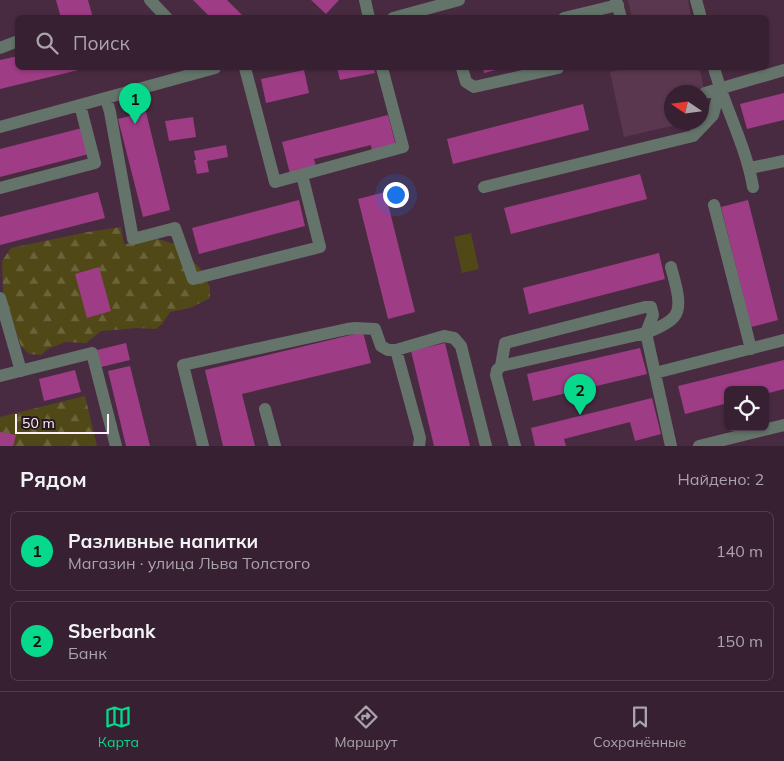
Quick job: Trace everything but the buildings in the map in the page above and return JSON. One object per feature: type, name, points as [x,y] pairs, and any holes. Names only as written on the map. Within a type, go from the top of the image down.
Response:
[{"type":"street","points":[[150,0],[164,15]]},
{"type":"street","points":[[365,0],[368,15]]},
{"type":"street","points":[[402,15],[440,2],[459,0]]},
{"type":"street","points":[[696,0],[700,15]]},
{"type":"street","points":[[574,15],[617,2],[620,15]]},
{"type":"street","points":[[0,48],[15,43]]},
{"type":"street","points":[[0,127],[208,70]]},
{"type":"street","points":[[246,70],[275,182],[403,148],[383,70]]},
{"type":"street","points":[[463,70],[466,82],[474,87],[549,70]]},
{"type":"street","points":[[715,70],[750,168],[753,186]]},
{"type":"street","points":[[709,92],[784,70]]},
{"type":"street","points":[[484,187],[693,136],[713,115],[720,89]]},
{"type":"street","points":[[106,98],[134,239],[175,228],[193,279],[320,247],[302,175]]},
{"type":"street","points":[[0,188],[95,163],[80,106]]},
{"type":"street","points":[[750,168],[784,161]]},
{"type":"street","points":[[714,205],[751,349]]},
{"type":"street","points":[[501,366],[646,334],[660,327],[674,317],[678,310],[679,301],[671,267]]},
{"type":"street","points":[[0,298],[21,371]]},
{"type":"street","points":[[515,446],[496,375],[497,370],[501,366],[505,343],[651,306],[652,315],[646,334],[671,446]]},
{"type":"street","points":[[204,446],[183,365],[355,328],[375,330],[381,346],[388,350],[396,350],[444,336],[454,338],[461,346],[486,446]]},
{"type":"street","points":[[655,373],[784,340]]},
{"type":"street","points":[[396,350],[420,438],[420,446]]},
{"type":"street","points":[[0,376],[92,353],[116,446]]},
{"type":"street","points":[[265,409],[275,446]]},
{"type":"street","points":[[699,446],[784,425]]},
{"type":"shaded area","points":[[628,0],[688,0],[691,15],[632,15]]},
{"type":"shaded area","points":[[618,70],[700,70],[703,85],[664,85],[664,128],[624,137],[610,72]]},
{"type":"green space","points":[[121,227],[124,244],[157,239],[175,244],[200,268],[210,287],[210,298],[190,308],[170,312],[156,329],[137,328],[101,331],[86,343],[65,342],[48,349],[41,355],[29,354],[21,346],[3,292],[2,261],[11,248]]},
{"type":"green space","points":[[471,233],[479,269],[462,273],[454,237]]},
{"type":"green space","points":[[85,396],[97,446],[0,446],[0,417]]},
{"type":"place","name":"Разливные напитки","points":[[135,124]]},
{"type":"place","name":"Sberbank","points":[[580,415]]}]
